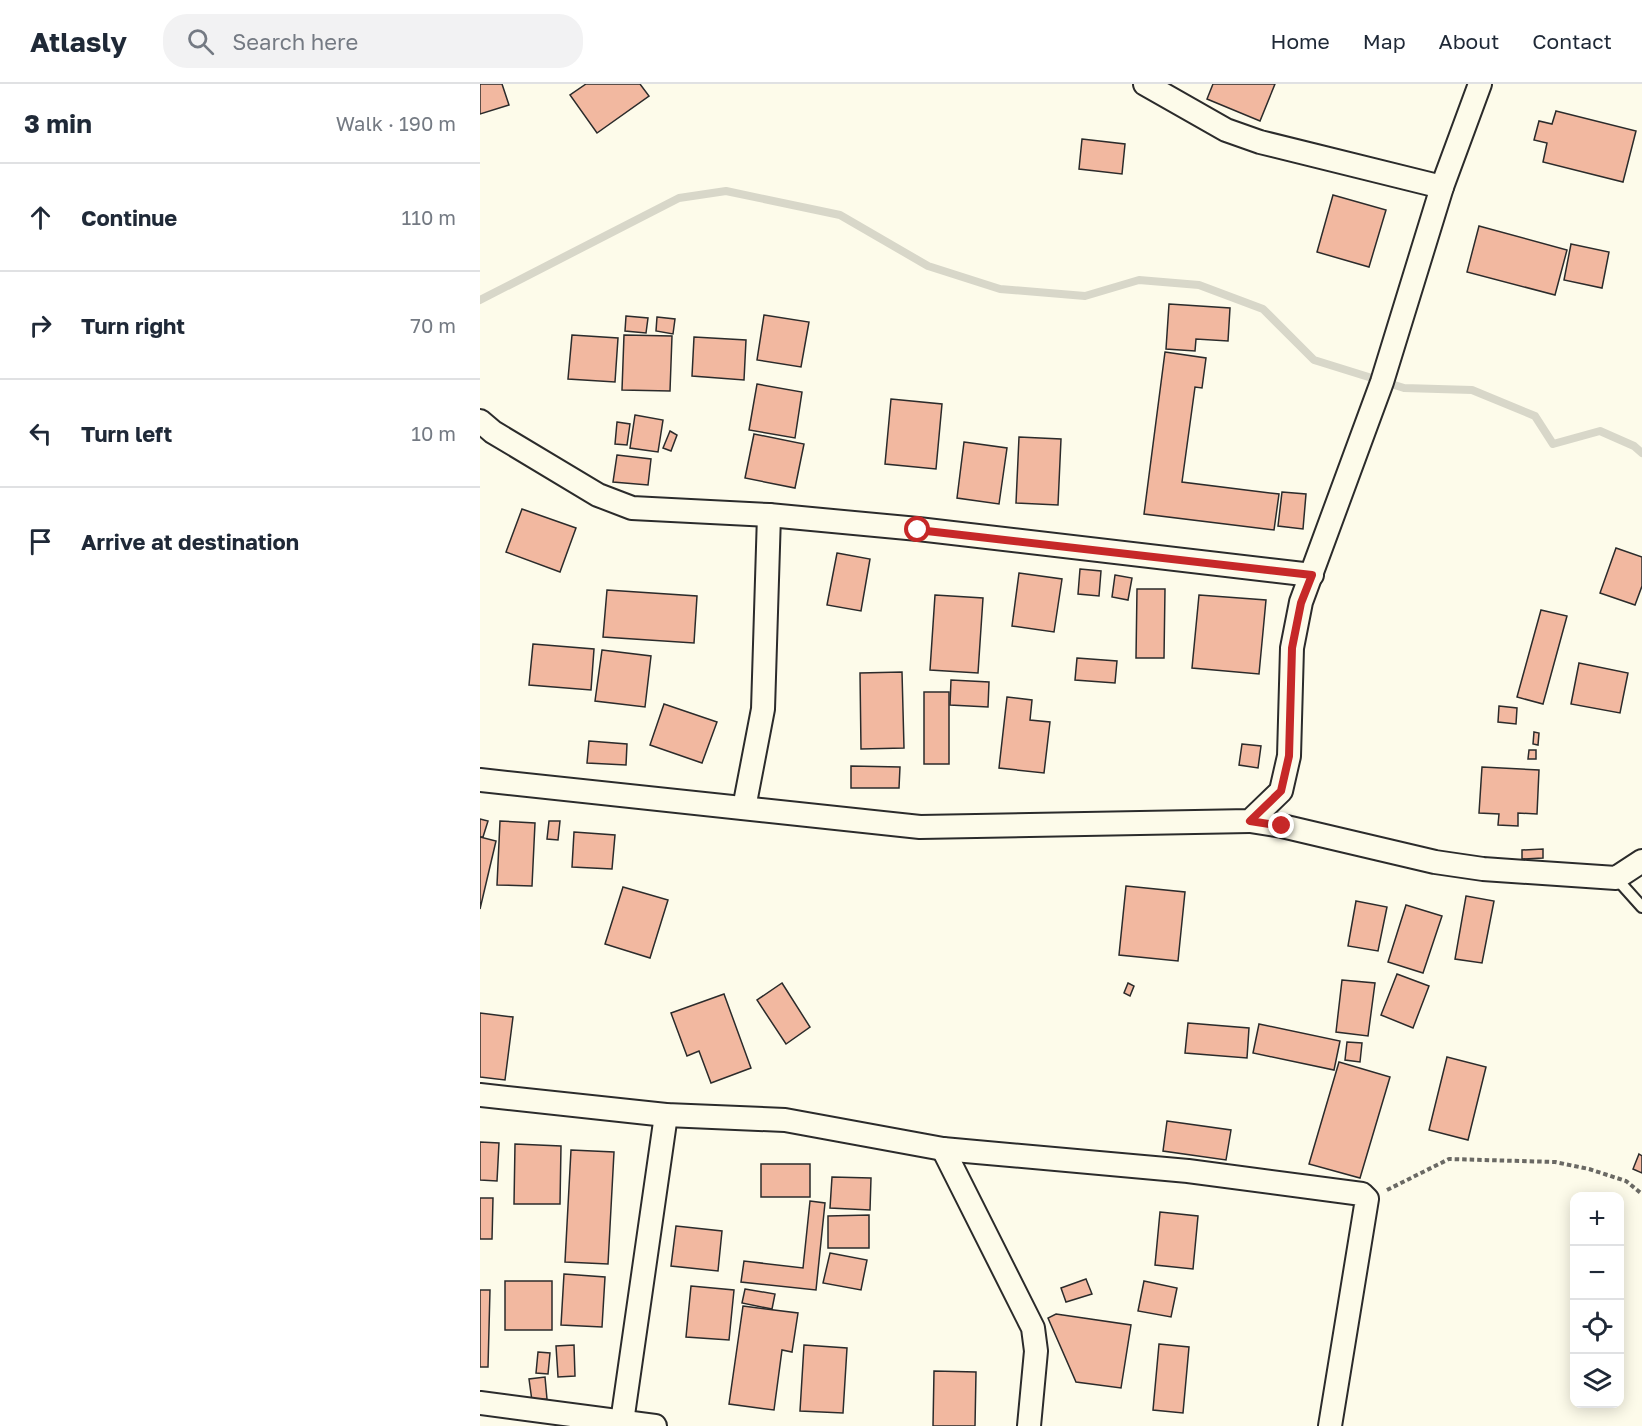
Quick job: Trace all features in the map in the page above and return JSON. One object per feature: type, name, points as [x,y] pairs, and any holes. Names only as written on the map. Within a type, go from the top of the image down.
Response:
[{"type":"street","points":[[1145,84],[1226,130],[1260,142],[1442,187]]},
{"type":"street","points":[[1180,84],[1185,107]]},
{"type":"street","points":[[1250,821],[1281,791],[1289,756],[1292,648],[1301,603],[1382,382],[1442,187],[1480,84]]},
{"type":"street","points":[[480,421],[493,432],[598,495],[633,508],[769,515],[1312,575]]},
{"type":"street","points":[[744,808],[762,709],[769,515]]},
{"type":"street","points":[[480,780],[920,827],[1250,821],[1282,826],[1434,862],[1483,869],[1616,878],[1642,861]]},
{"type":"street","points":[[480,1095],[666,1116],[785,1120],[943,1149],[1188,1171],[1362,1194],[1367,1199],[1330,1426]]},
{"type":"street","points":[[622,1422],[666,1116]]},
{"type":"street","points":[[943,1149],[1033,1328],[1036,1351],[1029,1426]]},
{"type":"street","points":[[480,1403],[655,1426]]},
{"type":"lane","points":[[1616,878],[1642,907]]},
{"type":"path","points":[[1367,1199],[1449,1159],[1555,1162],[1589,1169],[1626,1181],[1642,1194]]},
{"type":"building","points":[[480,84],[502,84],[509,105],[480,114]]},
{"type":"building","points":[[586,84],[640,84],[649,96],[597,133],[570,95]]},
{"type":"building","points":[[1213,84],[1275,84],[1260,121],[1207,99]]},
{"type":"building","points":[[1556,111],[1636,131],[1623,182],[1543,162],[1547,143],[1534,140],[1539,121],[1552,124]]},
{"type":"building","points":[[1082,139],[1125,144],[1122,174],[1079,169]]},
{"type":"building","points":[[1333,195],[1386,210],[1369,267],[1317,252]]},
{"type":"building","points":[[1479,226],[1567,250],[1555,295],[1467,272]]},
{"type":"building","points":[[1571,244],[1609,252],[1602,288],[1564,280]]},
{"type":"building","points":[[1169,304],[1230,308],[1228,341],[1196,339],[1195,351],[1166,349]]},
{"type":"building","points":[[764,315],[809,322],[801,367],[757,360]]},
{"type":"building","points":[[626,316],[648,318],[646,333],[625,331]]},
{"type":"building","points":[[657,317],[675,319],[673,334],[656,331]]},
{"type":"building","points":[[572,335],[618,338],[615,382],[568,379]]},
{"type":"building","points":[[624,335],[672,336],[670,391],[622,390]]},
{"type":"building","points":[[694,337],[746,340],[744,380],[692,376]]},
{"type":"building","points":[[1165,352],[1206,358],[1202,388],[1195,387],[1182,482],[1279,494],[1274,530],[1144,514]]},
{"type":"building","points":[[757,384],[802,392],[795,438],[749,430]]},
{"type":"building","points":[[891,399],[942,404],[936,469],[885,464]]},
{"type":"building","points":[[635,415],[663,420],[658,452],[630,448]]},
{"type":"building","points":[[617,422],[630,424],[627,445],[615,444]]},
{"type":"building","points":[[670,431],[677,435],[671,451],[663,448]]},
{"type":"building","points":[[754,434],[804,444],[795,488],[745,478]]},
{"type":"building","points":[[1019,437],[1061,439],[1058,505],[1016,503]]},
{"type":"building","points":[[964,442],[1007,448],[999,504],[957,498]]},
{"type":"building","points":[[617,455],[651,459],[648,485],[613,482]]},
{"type":"building","points":[[1282,492],[1306,494],[1303,529],[1278,526]]},
{"type":"building","points":[[522,509],[576,528],[560,572],[506,552]]},
{"type":"building","points":[[1616,548],[1642,557],[1642,586],[1635,605],[1600,593]]},
{"type":"building","points":[[837,553],[870,559],[861,611],[827,605]]},
{"type":"building","points":[[1080,569],[1101,571],[1099,596],[1078,594]]},
{"type":"building","points":[[1019,573],[1062,579],[1054,632],[1012,626]]},
{"type":"building","points":[[1115,575],[1132,578],[1128,600],[1112,597]]},
{"type":"building","points":[[1137,589],[1165,589],[1164,658],[1136,658]]},
{"type":"building","points":[[607,590],[697,596],[694,643],[603,637]]},
{"type":"building","points":[[935,595],[983,598],[978,673],[930,670]]},
{"type":"building","points":[[1199,595],[1266,600],[1259,674],[1192,668]]},
{"type":"building","points":[[1541,610],[1567,616],[1543,704],[1517,697]]},
{"type":"building","points":[[533,644],[594,649],[591,690],[529,685]]},
{"type":"building","points":[[602,650],[651,656],[645,707],[595,701]]},
{"type":"building","points":[[1077,658],[1117,661],[1115,683],[1075,680]]},
{"type":"building","points":[[1579,663],[1628,673],[1620,713],[1571,704]]},
{"type":"building","points":[[902,672],[904,748],[861,749],[860,673]]},
{"type":"building","points":[[951,680],[989,682],[988,707],[950,705]]},
{"type":"building","points":[[924,692],[949,692],[949,764],[924,764]]},
{"type":"building","points":[[1007,697],[1032,700],[1030,720],[1050,722],[1044,773],[999,768]]},
{"type":"building","points":[[664,704],[717,722],[702,763],[650,745]]},
{"type":"building","points":[[1499,706],[1517,708],[1516,724],[1498,722]]},
{"type":"building","points":[[1534,732],[1539,733],[1538,745],[1533,744]]},
{"type":"building","points":[[589,741],[627,744],[626,765],[587,763]]},
{"type":"building","points":[[1242,744],[1261,746],[1258,768],[1239,765]]},
{"type":"building","points":[[1529,750],[1536,750],[1536,759],[1528,759]]},
{"type":"building","points":[[851,766],[900,767],[899,788],[851,788]]},
{"type":"building","points":[[1482,767],[1539,770],[1537,814],[1518,813],[1518,826],[1498,825],[1499,814],[1479,813]]},
{"type":"building","points":[[480,819],[488,821],[483,837],[480,837]]},
{"type":"building","points":[[500,821],[535,823],[532,886],[497,885]]},
{"type":"building","points":[[549,821],[560,821],[558,840],[547,839]]},
{"type":"building","points":[[574,832],[615,835],[612,869],[572,867]]},
{"type":"building","points":[[480,837],[496,841],[480,909]]},
{"type":"building","points":[[1543,849],[1543,858],[1522,859],[1522,850]]},
{"type":"building","points":[[1126,886],[1185,892],[1178,961],[1119,955]]},
{"type":"building","points":[[623,887],[668,900],[650,958],[605,944]]},
{"type":"building","points":[[1466,896],[1494,901],[1482,963],[1455,959]]},
{"type":"building","points":[[1356,901],[1387,907],[1378,951],[1348,946]]},
{"type":"building","points":[[1406,905],[1442,916],[1423,973],[1388,962]]},
{"type":"building","points":[[1397,974],[1429,986],[1413,1028],[1381,1015]]},
{"type":"building","points":[[1342,980],[1375,983],[1368,1036],[1336,1032]]},
{"type":"building","points":[[782,983],[810,1027],[786,1044],[757,1000]]},
{"type":"building","points":[[1128,983],[1134,986],[1130,996],[1124,993]]},
{"type":"building","points":[[724,994],[751,1068],[711,1083],[699,1051],[687,1056],[671,1013]]},
{"type":"building","points":[[480,1013],[513,1017],[505,1080],[480,1077]]},
{"type":"building","points":[[1188,1023],[1249,1028],[1247,1058],[1185,1053]]},
{"type":"building","points":[[1259,1024],[1340,1041],[1334,1070],[1253,1053]]},
{"type":"building","points":[[1347,1042],[1362,1043],[1360,1062],[1345,1060]]},
{"type":"building","points":[[1447,1057],[1486,1067],[1468,1140],[1429,1130]]},
{"type":"building","points":[[1339,1062],[1390,1077],[1360,1178],[1309,1164]]},
{"type":"building","points":[[1167,1121],[1231,1130],[1226,1160],[1163,1151]]},
{"type":"building","points":[[480,1142],[499,1143],[497,1181],[480,1180]]},
{"type":"building","points":[[515,1144],[561,1146],[560,1204],[514,1204]]},
{"type":"building","points":[[571,1150],[614,1152],[608,1264],[565,1262]]},
{"type":"building","points":[[1639,1154],[1642,1156],[1642,1173],[1633,1169]]},
{"type":"building","points":[[761,1164],[810,1164],[810,1197],[761,1197]]},
{"type":"building","points":[[832,1177],[871,1178],[870,1210],[830,1208]]},
{"type":"building","points":[[480,1198],[493,1198],[492,1239],[480,1239]]},
{"type":"building","points":[[810,1201],[825,1203],[816,1290],[741,1282],[744,1261],[803,1268]]},
{"type":"building","points":[[1160,1212],[1198,1216],[1193,1269],[1155,1265]]},
{"type":"building","points":[[869,1215],[869,1248],[828,1248],[828,1216]]},
{"type":"building","points":[[676,1226],[722,1231],[718,1271],[671,1266]]},
{"type":"building","points":[[830,1253],[867,1260],[861,1290],[823,1283]]},
{"type":"building","points":[[564,1274],[605,1277],[602,1327],[561,1325]]},
{"type":"building","points":[[1086,1279],[1092,1294],[1066,1302],[1061,1288]]},
{"type":"building","points":[[505,1281],[552,1281],[552,1330],[505,1330]]},
{"type":"building","points":[[1144,1281],[1177,1288],[1171,1317],[1138,1311]]},
{"type":"building","points":[[691,1286],[734,1290],[729,1340],[686,1337]]},
{"type":"building","points":[[745,1289],[775,1294],[772,1309],[742,1303]]},
{"type":"building","points":[[480,1290],[490,1290],[488,1367],[480,1367]]},
{"type":"building","points":[[743,1306],[798,1313],[792,1352],[782,1350],[774,1410],[729,1404]]},
{"type":"building","points":[[1056,1314],[1131,1325],[1121,1388],[1076,1382],[1048,1318]]},
{"type":"building","points":[[1159,1344],[1189,1347],[1183,1413],[1153,1410]]},
{"type":"building","points":[[574,1345],[575,1376],[558,1377],[556,1346]]},
{"type":"building","points":[[804,1345],[847,1348],[843,1413],[800,1411]]},
{"type":"building","points":[[538,1352],[550,1353],[548,1374],[536,1373]]},
{"type":"building","points":[[934,1371],[976,1372],[975,1426],[933,1426]]},
{"type":"building","points":[[545,1377],[547,1399],[532,1401],[529,1379]]},
{"type":"waterway","points":[[480,300],[679,198],[726,191],[840,215],[928,266],[1000,289],[1085,296],[1139,280],[1199,285],[1263,309],[1314,360],[1404,388],[1472,390],[1535,416],[1553,444],[1600,431],[1634,446],[1642,453]]},
{"type":"route","points":[[918,530],[1312,575],[1301,603],[1292,648],[1289,756],[1281,791],[1250,821],[1282,826]]}]
